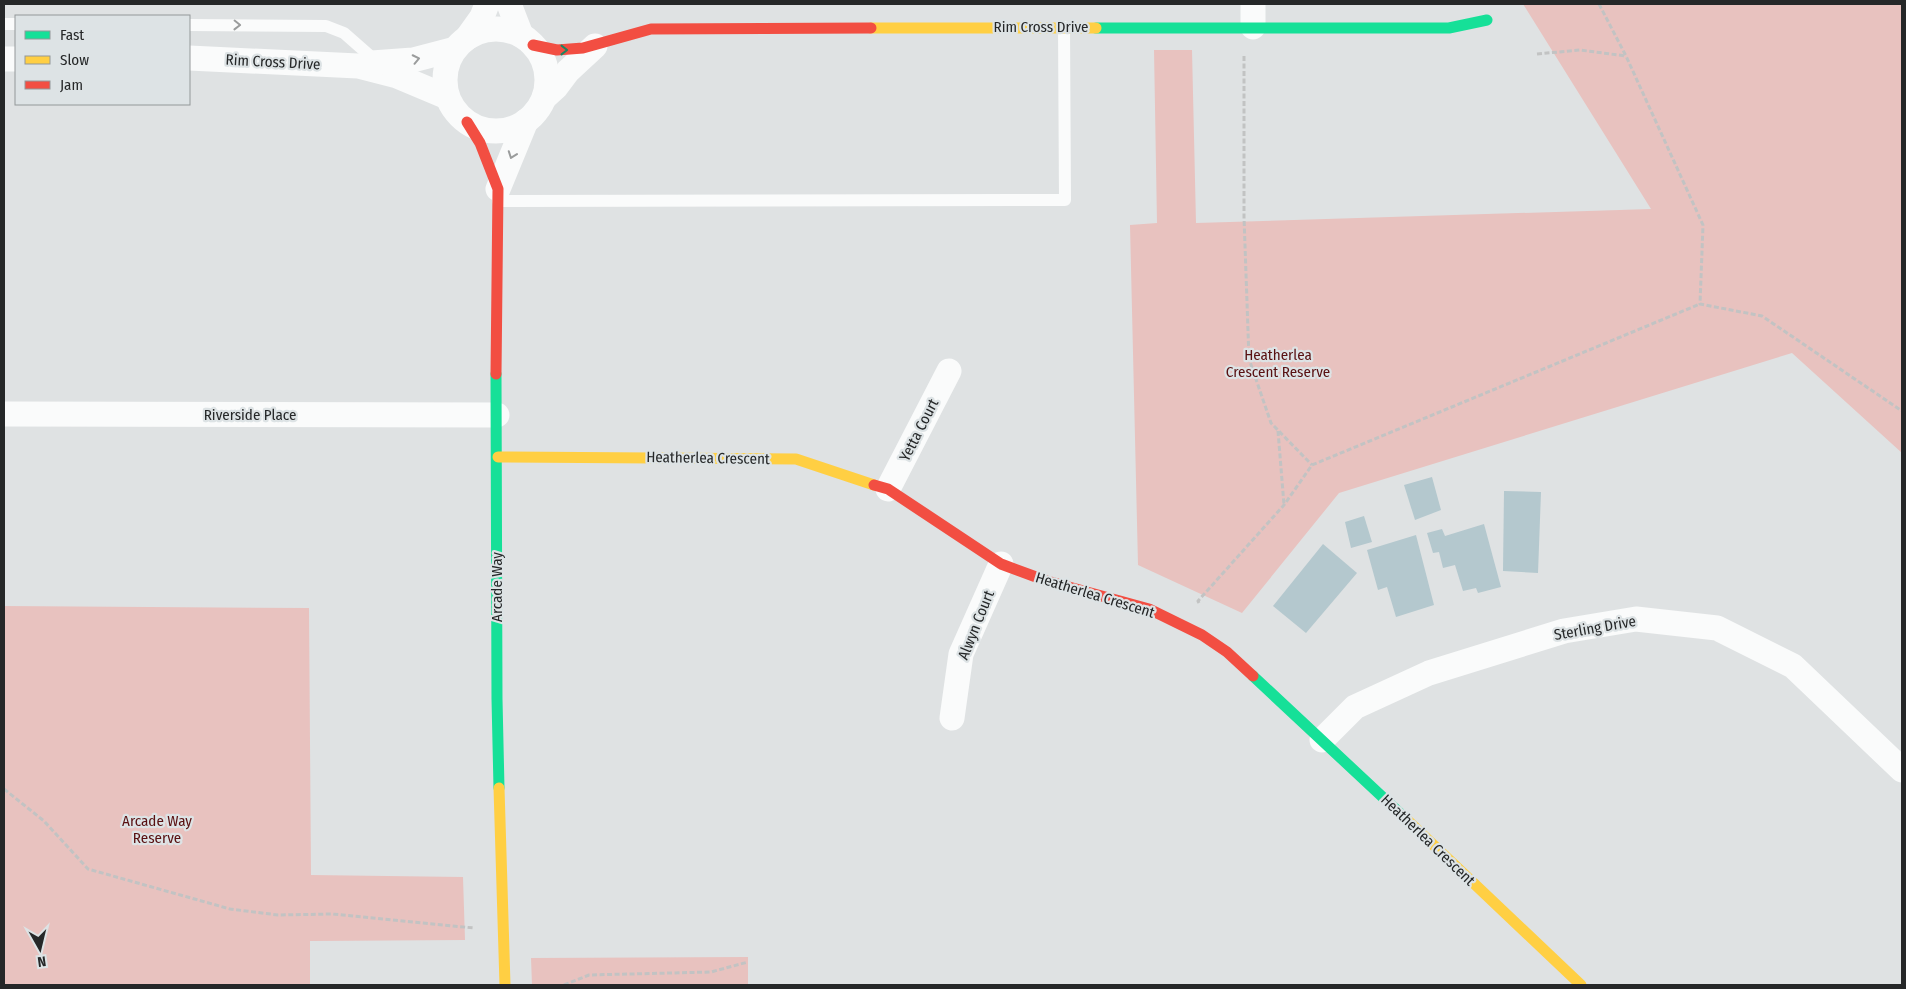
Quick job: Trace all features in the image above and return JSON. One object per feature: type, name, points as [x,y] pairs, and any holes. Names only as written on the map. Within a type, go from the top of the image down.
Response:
[{"type":"street","points":[[486,4],[482,17],[447,64],[445,80],[447,97],[455,111],[467,122],[482,129],[497,131],[513,128],[526,121],[537,111],[544,98],[547,84],[546,70],[542,57],[527,40],[508,4]]},
{"type":"street","name":"Rim Cross Drive","points":[[527,40],[562,50],[596,46],[629,34],[651,29],[1064,27],[1253,15],[1449,28],[1487,20]]},
{"type":"street","points":[[461,44],[480,32],[493,29],[508,30],[527,40]]},
{"type":"street","name":"Rim Cross Drive","points":[[190,58],[367,64],[413,60],[461,44]]},
{"type":"street","name":"Rim Cross Drive","points":[[544,98],[556,87],[568,71],[596,46]]},
{"type":"street","name":"Rim Cross Drive","points":[[367,64],[447,97]]},
{"type":"street","name":"Arcade Way","points":[[504,985],[497,699],[498,456],[496,321],[498,195],[526,121]]},
{"type":"street","name":"Arcade Way","points":[[467,122],[480,143],[498,195]]},
{"type":"street","name":"Yetta Court","points":[[888,489],[949,371]]},
{"type":"street","name":"Riverside Place","points":[[4,414],[497,415]]},
{"type":"street","name":"Heatherlea Crescent","points":[[498,456],[796,459],[888,489],[1001,564],[1047,581],[1149,609],[1202,635],[1227,652],[1581,985]]},
{"type":"street","name":"Alwyn Court","points":[[952,718],[961,654],[1001,564]]},
{"type":"street","name":"Sterling Drive","points":[[1322,740],[1355,707],[1429,673],[1564,631],[1636,619],[1717,628],[1793,666],[1902,770]]},
{"type":"lane","points":[[190,25],[326,26],[344,33],[367,64]]},
{"type":"lane","points":[[498,195],[1064,200],[1064,27]]},
{"type":"path","points":[[1599,4],[1626,56],[1703,225],[1700,304]]},
{"type":"path","points":[[1537,54],[1580,50],[1626,56]]},
{"type":"path","points":[[1244,56],[1244,216],[1250,359],[1271,423],[1312,465]]},
{"type":"path","points":[[1202,635],[1198,601],[1284,505],[1312,465],[1700,304],[1762,316],[1902,411]]},
{"type":"path","points":[[1278,431],[1284,505]]},
{"type":"path","points":[[4,789],[44,821],[88,869],[230,909],[278,915],[332,914],[468,927]]},
{"type":"path","points":[[564,985],[590,974],[711,972],[748,962]]},
{"type":"green space","name":"Heatherlea Crescent Reserve","points":[[1523,4],[1902,4],[1902,453],[1792,353],[1339,493],[1242,613],[1138,565],[1130,225],[1157,223],[1154,50],[1192,50],[1196,223],[1651,209]]},
{"type":"green space","name":"Arcade Way Reserve","points":[[4,606],[309,608],[311,875],[463,877],[465,940],[310,941],[310,985],[4,985]]},
{"type":"green space","points":[[748,957],[748,985],[532,985],[531,958]]},
{"type":"building","points":[[1432,477],[1441,510],[1415,520],[1404,485]]},
{"type":"building","points":[[1504,491],[1541,492],[1538,573],[1503,571]]},
{"type":"building","points":[[1364,516],[1372,542],[1351,548],[1345,522]]},
{"type":"building","points":[[1484,524],[1501,587],[1478,593],[1476,588],[1463,591],[1455,565],[1443,568],[1439,552],[1433,553],[1427,533],[1442,529],[1445,536]]},
{"type":"building","points":[[1416,535],[1434,605],[1396,617],[1387,587],[1378,590],[1367,550]]},
{"type":"building","points":[[1323,544],[1357,573],[1306,633],[1273,606]]},
{"type":"traffic: fast","points":[[1096,28],[1449,28],[1487,20]]},
{"type":"traffic: fast","points":[[496,374],[499,788]]},
{"type":"traffic: fast","points":[[1253,676],[1405,818]]},
{"type":"traffic: slow","points":[[871,28],[1096,28]]},
{"type":"traffic: slow","points":[[498,457],[796,459],[874,485]]},
{"type":"traffic: slow","points":[[499,788],[505,985]]},
{"type":"traffic: slow","points":[[1405,818],[1581,985]]},
{"type":"traffic: jam","points":[[533,45],[557,50],[583,48],[651,29],[871,28]]},
{"type":"traffic: jam","points":[[467,122],[480,143],[498,189],[496,374]]},
{"type":"traffic: jam","points":[[874,485],[888,489],[1001,564],[1047,581],[1149,609],[1202,635],[1227,652],[1253,676]]}]
